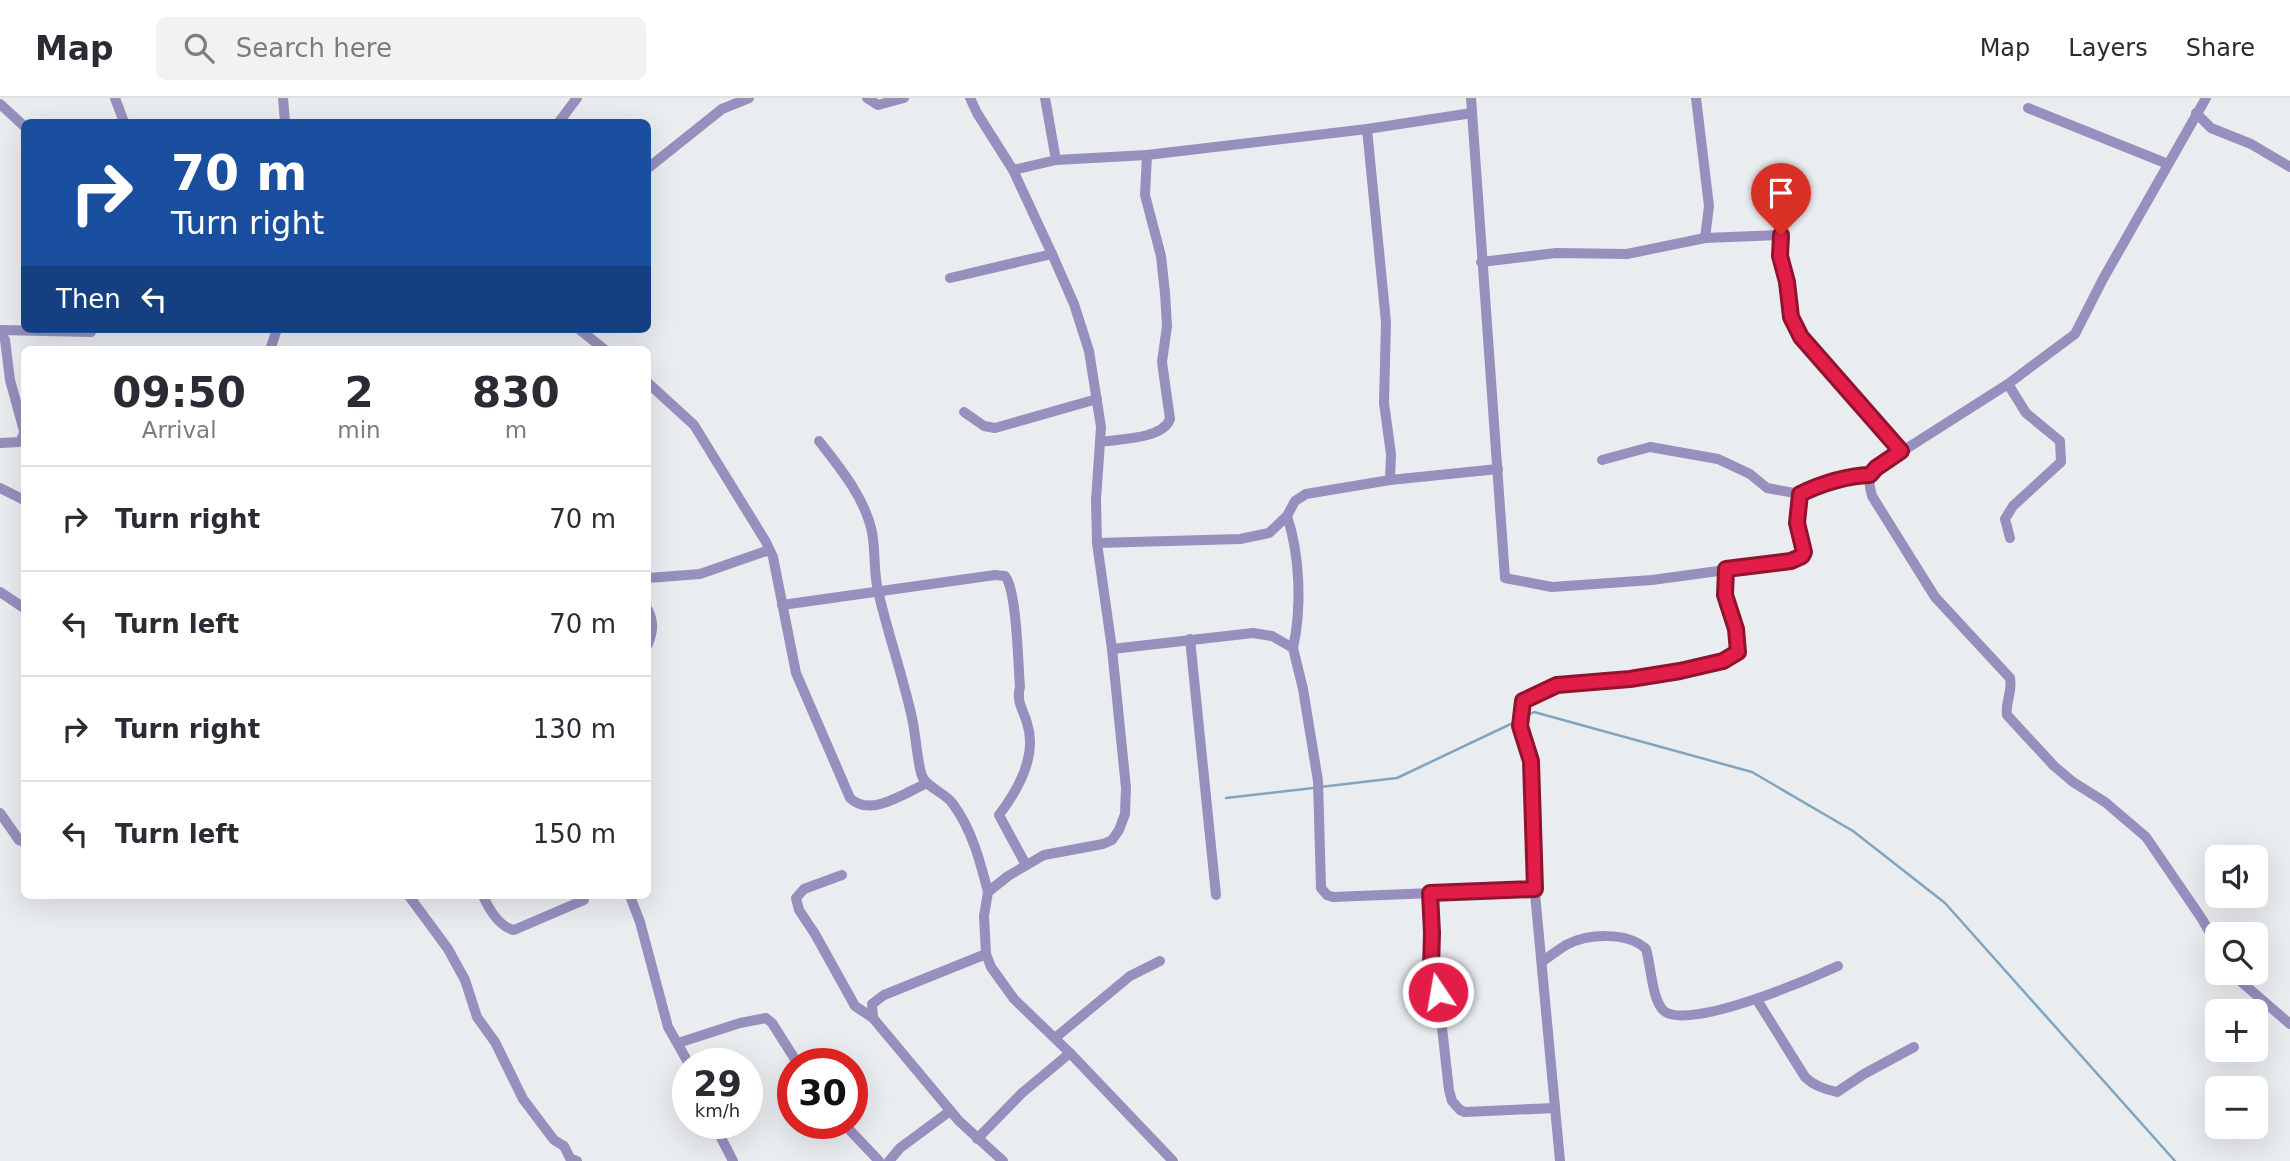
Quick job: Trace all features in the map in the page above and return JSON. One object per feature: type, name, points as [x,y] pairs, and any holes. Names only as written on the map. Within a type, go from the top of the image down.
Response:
[{"type":"street","points":[[115,98],[123,119]]},
{"type":"street","points":[[283,98],[285,119]]},
{"type":"street","points":[[561,119],[577,98]]},
{"type":"street","points":[[651,166],[722,109],[748,98]]},
{"type":"street","points":[[867,98],[878,105],[904,98]]},
{"type":"street","points":[[971,98],[1013,170],[1074,304],[1089,351],[1101,427],[1096,500],[1097,542],[1112,649],[1126,788],[1125,814],[1112,840],[1044,855],[988,892]]},
{"type":"street","points":[[1045,98],[1056,160]]},
{"type":"street","points":[[1471,98],[1505,578],[1552,587],[1652,580],[1791,561],[1802,556],[1803,545],[1797,523],[1800,494]]},
{"type":"street","points":[[1696,98],[1709,206],[1705,238]]},
{"type":"street","points":[[2205,923],[2146,837],[2105,802],[2073,782],[2054,766],[2007,715],[2010,678],[1935,597],[1872,496],[1868,483],[1876,468],[2008,384],[2075,334],[2103,279],[2207,98]]},
{"type":"street","points":[[0,104],[21,123]]},
{"type":"street","points":[[2028,108],[2168,164]]},
{"type":"street","points":[[1013,170],[1056,160],[1147,155],[1367,129],[1472,113]]},
{"type":"street","points":[[2196,113],[2211,128],[2251,144],[2290,167]]},
{"type":"street","points":[[1367,129],[1386,322],[1384,403],[1391,454],[1390,481]]},
{"type":"street","points":[[1100,442],[1159,432],[1168,425],[1170,419],[1163,362],[1167,326],[1166,293],[1161,256],[1145,195],[1147,155]]},
{"type":"street","points":[[1481,262],[1556,253],[1627,254],[1705,238],[1781,235],[1780,256],[1787,282],[1791,317],[1801,337],[1901,451]]},
{"type":"street","points":[[950,278],[1052,254]]},
{"type":"street","points":[[21,331],[0,331],[5,340],[10,380],[21,421]]},
{"type":"street","points":[[584,333],[601,346]]},
{"type":"street","points":[[2008,384],[2026,413],[2060,441],[2061,462],[2013,506],[2005,519],[2010,538]]},
{"type":"street","points":[[651,386],[694,425],[773,557],[796,673],[850,798],[856,804],[869,807],[927,783]]},
{"type":"street","points":[[964,412],[984,426],[995,428],[1097,399]]},
{"type":"street","points":[[0,443],[20,442],[21,440]]},
{"type":"street","points":[[819,441],[846,476],[864,510],[874,545],[878,593],[900,665],[922,776],[951,801],[967,827],[980,860],[988,892],[984,916],[986,954],[991,967],[1007,990],[1173,1161]]},
{"type":"street","points":[[1602,460],[1650,447],[1718,459],[1749,474],[1767,488],[1800,494],[1832,480],[1852,475],[1870,475]]},
{"type":"street","points":[[1097,542],[1240,539],[1269,534],[1287,516],[1295,501],[1306,494],[1498,469]]},
{"type":"street","points":[[0,488],[21,498]]},
{"type":"street","points":[[1287,516],[1294,538],[1297,566],[1297,635],[1293,648],[1303,689],[1318,781],[1321,888],[1326,895],[1333,897],[1535,889]]},
{"type":"street","points":[[651,578],[700,574],[769,550]]},
{"type":"street","points":[[1560,1161],[1535,889],[1531,761],[1520,726],[1523,701],[1557,685],[1630,679],[1680,671],[1723,661],[1738,652],[1736,629],[1725,595],[1726,569]]},
{"type":"street","points":[[782,605],[995,575],[1005,576],[1009,581],[1020,687],[1017,700],[1028,725],[1030,750],[1016,790],[999,815],[1026,865]]},
{"type":"street","points":[[0,592],[21,606]]},
{"type":"street","points":[[1112,649],[1253,633],[1272,636],[1293,648]]},
{"type":"street","points":[[1190,639],[1216,895]]},
{"type":"street","points":[[0,813],[21,841]]},
{"type":"street","points":[[842,875],[804,889],[796,902],[855,1006],[873,1018],[950,1111],[1003,1161]]},
{"type":"street","points":[[1430,893],[1431,968],[1438,992],[1440,1030],[1451,1101],[1465,1112],[1555,1108]]},
{"type":"street","points":[[411,899],[448,949],[465,980],[477,1017],[495,1042],[523,1099],[554,1140],[564,1146],[570,1158],[577,1161]]},
{"type":"street","points":[[485,899],[498,920],[508,929],[514,930],[578,899]]},
{"type":"street","points":[[631,899],[640,922],[662,1009],[668,1027],[681,1048]]},
{"type":"street","points":[[1543,961],[1567,945],[1590,937],[1616,937],[1634,941],[1646,949],[1656,998],[1667,1013],[1674,1015],[1695,1014],[1757,1000],[1838,966]]},
{"type":"street","points":[[873,1018],[872,1004],[884,995],[986,954]]},
{"type":"street","points":[[1055,1038],[1130,976],[1160,961]]},
{"type":"street","points":[[2245,985],[2290,1024]]},
{"type":"street","points":[[1757,1000],[1805,1077],[1822,1088],[1837,1092],[1914,1047]]},
{"type":"street","points":[[678,1043],[740,1023],[766,1018],[788,1048]]},
{"type":"street","points":[[977,1139],[1023,1093],[1070,1053]]},
{"type":"street","points":[[889,1161],[900,1148],[950,1111]]},
{"type":"street","points":[[722,1139],[733,1161]]},
{"type":"street","points":[[858,1139],[879,1161]]},
{"type":"waterway","points":[[1526,716],[1534,712],[1752,772],[1853,831],[1945,903],[2175,1161]]},
{"type":"waterway","points":[[1320,787],[1397,778],[1517,721]]},
{"type":"waterway","points":[[1226,798],[1313,788]]},
{"type":"route","points":[[1438,992],[1430,957],[1430,893],[1535,889],[1531,761],[1520,726],[1523,701],[1557,685],[1630,679],[1680,671],[1723,661],[1738,652],[1736,629],[1725,595],[1726,569],[1791,561],[1802,556],[1803,545],[1797,523],[1800,494],[1832,480],[1852,475],[1870,475],[1901,451],[1801,337],[1791,317],[1787,282],[1780,256],[1781,235]]}]
